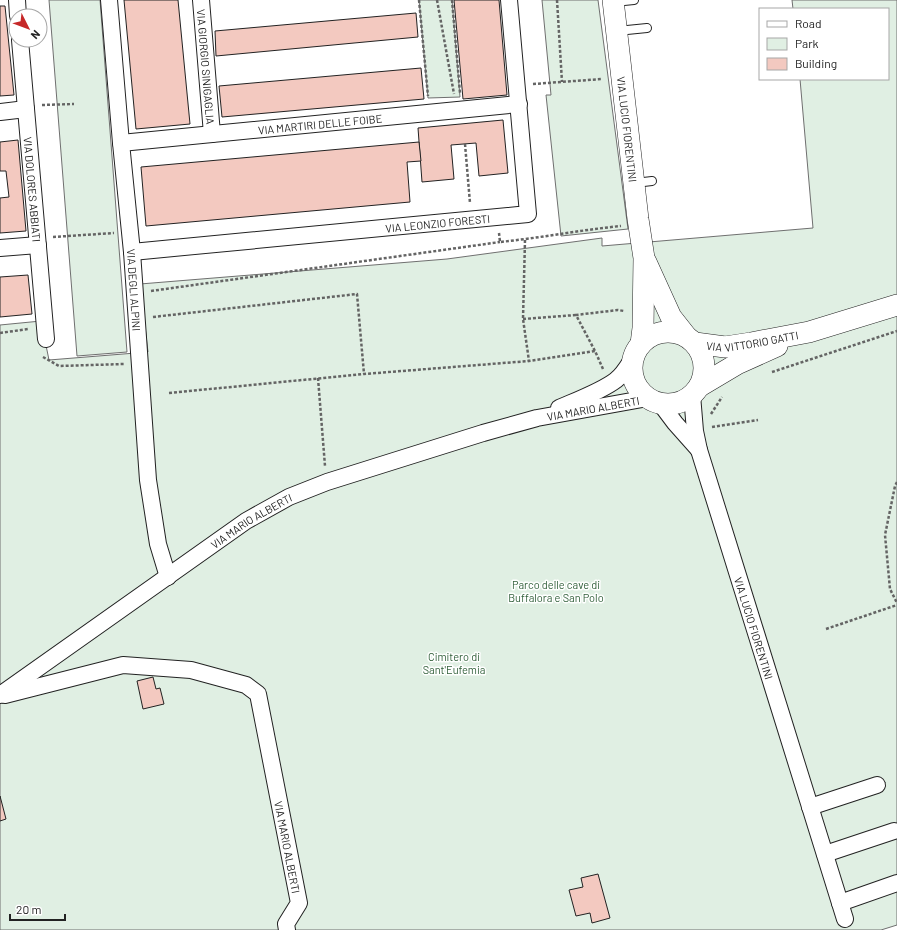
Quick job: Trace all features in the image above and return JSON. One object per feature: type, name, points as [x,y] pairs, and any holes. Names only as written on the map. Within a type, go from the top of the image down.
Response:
[{"type":"street","name":"VIA DEGLI ALPINI","points":[[110,0],[121,143],[132,252],[148,480],[158,544],[168,577]]},
{"type":"street","name":"VIA GIORGIO SINIGAGLIA","points":[[201,0],[212,134]]},
{"type":"street","name":"VIA LEONZIO FORESTI","points":[[132,252],[528,214],[509,0]]},
{"type":"street","name":"VIA LUCIO FIORENTINI","points":[[620,1],[617,31],[643,182],[639,225],[644,258],[643,328],[638,350]]},
{"type":"street","name":"VIA DOLORES ABBIATI","points":[[21,48],[46,339]]},
{"type":"street","name":"VIA MARTIRI DELLE FOIBE","points":[[121,143],[519,104]]},
{"type":"street","points":[[0,112],[26,108]]},
{"type":"street","points":[[0,248],[38,241]]},
{"type":"street","name":"VIA LUCIO FIORENTINI","points":[[644,258],[671,317],[690,340]]},
{"type":"street","name":"VIA VITTORIO GATTI","points":[[690,340],[725,347],[733,346],[809,332],[897,306]]},
{"type":"street","points":[[662,332],[674,332],[690,340],[701,353],[704,364],[704,375],[696,391],[682,401],[671,404],[654,401],[640,390],[634,379],[632,367],[638,350],[650,337],[662,332]]},
{"type":"street","name":"VIA VITTORIO GATTI","points":[[696,391],[737,364],[809,332]]},
{"type":"street","name":"VIA MARIO ALBERTI","points":[[537,418],[612,383],[624,372],[638,350]]},
{"type":"street","name":"VIA LUCIO FIORENTINI","points":[[696,391],[695,431],[698,450],[845,919]]},
{"type":"street","name":"VIA LUCIO FIORENTINI","points":[[654,401],[698,450]]},
{"type":"street","name":"VIA MARIO ALBERTI","points":[[0,696],[246,522],[289,497],[327,482],[483,433],[537,418],[654,401]]},
{"type":"street","name":"VIA MARIO ALBERTI","points":[[0,696],[123,665],[191,670],[246,685],[258,694],[299,903],[286,924],[287,930]]},
{"type":"street","points":[[810,807],[877,784]]},
{"type":"street","points":[[825,854],[894,831]]},
{"type":"street","points":[[840,903],[897,883]]},
{"type":"lane","points":[[617,31],[647,28]]},
{"type":"path","points":[[420,0],[430,113]]},
{"type":"path","points":[[437,0],[459,110]]},
{"type":"path","points":[[452,0],[459,110]]},
{"type":"path","points":[[557,0],[562,82]]},
{"type":"path","points":[[517,86],[607,78]]},
{"type":"path","points":[[26,108],[74,104]]},
{"type":"path","points":[[465,144],[472,220]]},
{"type":"path","points":[[497,217],[500,242]]},
{"type":"path","points":[[145,292],[500,242],[525,240],[573,231],[639,225]]},
{"type":"path","points":[[38,241],[130,232]]},
{"type":"path","points":[[525,240],[523,319],[529,361]]},
{"type":"path","points":[[147,317],[357,294],[364,374]]},
{"type":"path","points":[[523,319],[618,310]]},
{"type":"path","points":[[576,315],[595,351],[603,371]]},
{"type":"path","points":[[772,372],[897,331]]},
{"type":"path","points":[[169,392],[364,374],[529,361],[595,351]]},
{"type":"path","points":[[318,378],[325,466]]},
{"type":"path","points":[[710,417],[726,392]]},
{"type":"path","points":[[709,422],[708,427],[758,420]]},
{"type":"path","points":[[826,629],[897,604],[890,589],[885,535],[897,482]]},
{"type":"green space","points":[[49,0],[100,0],[127,352],[77,356]]},
{"type":"green space","points":[[419,0],[452,0],[460,97],[428,98]]},
{"type":"green space","points":[[542,0],[598,0],[628,229],[561,236],[546,95],[551,95]]},
{"type":"green space","name":"Parco delle cave di Buffalora e San Polo","points":[[792,0],[897,0],[897,925],[881,930],[0,930],[0,325],[41,321],[49,360],[148,352],[140,284],[447,259],[602,238],[602,246],[813,228],[800,80],[889,80],[889,8],[793,8]]},
{"type":"building","points":[[124,0],[178,0],[190,124],[136,129]]},
{"type":"building","points":[[454,0],[499,0],[507,95],[463,99]]},
{"type":"building","points":[[0,6],[5,6],[8,48],[9,48],[14,95],[0,96]]},
{"type":"building","points":[[416,13],[418,37],[216,56],[215,31]]},
{"type":"building","points":[[421,68],[424,99],[222,117],[219,86]]},
{"type":"building","points":[[503,120],[508,173],[479,176],[476,143],[451,145],[454,179],[422,182],[418,128]]},
{"type":"building","points":[[18,140],[26,231],[0,233],[0,198],[9,197],[6,171],[0,171],[0,142]]},
{"type":"building","points":[[419,142],[421,161],[407,162],[410,202],[146,226],[141,167]]},
{"type":"building","points":[[28,275],[32,314],[0,317],[0,277]]},
{"type":"building","points":[[153,677],[156,689],[160,688],[164,704],[143,709],[137,681]]},
{"type":"building","points":[[0,796],[6,819],[0,821]]},
{"type":"building","points":[[598,874],[610,918],[592,923],[590,913],[576,916],[569,890],[583,887],[581,878]]},
{"type":"park label","name":"Cimitero di Sant'Eufemia","points":[[454,662]]}]
